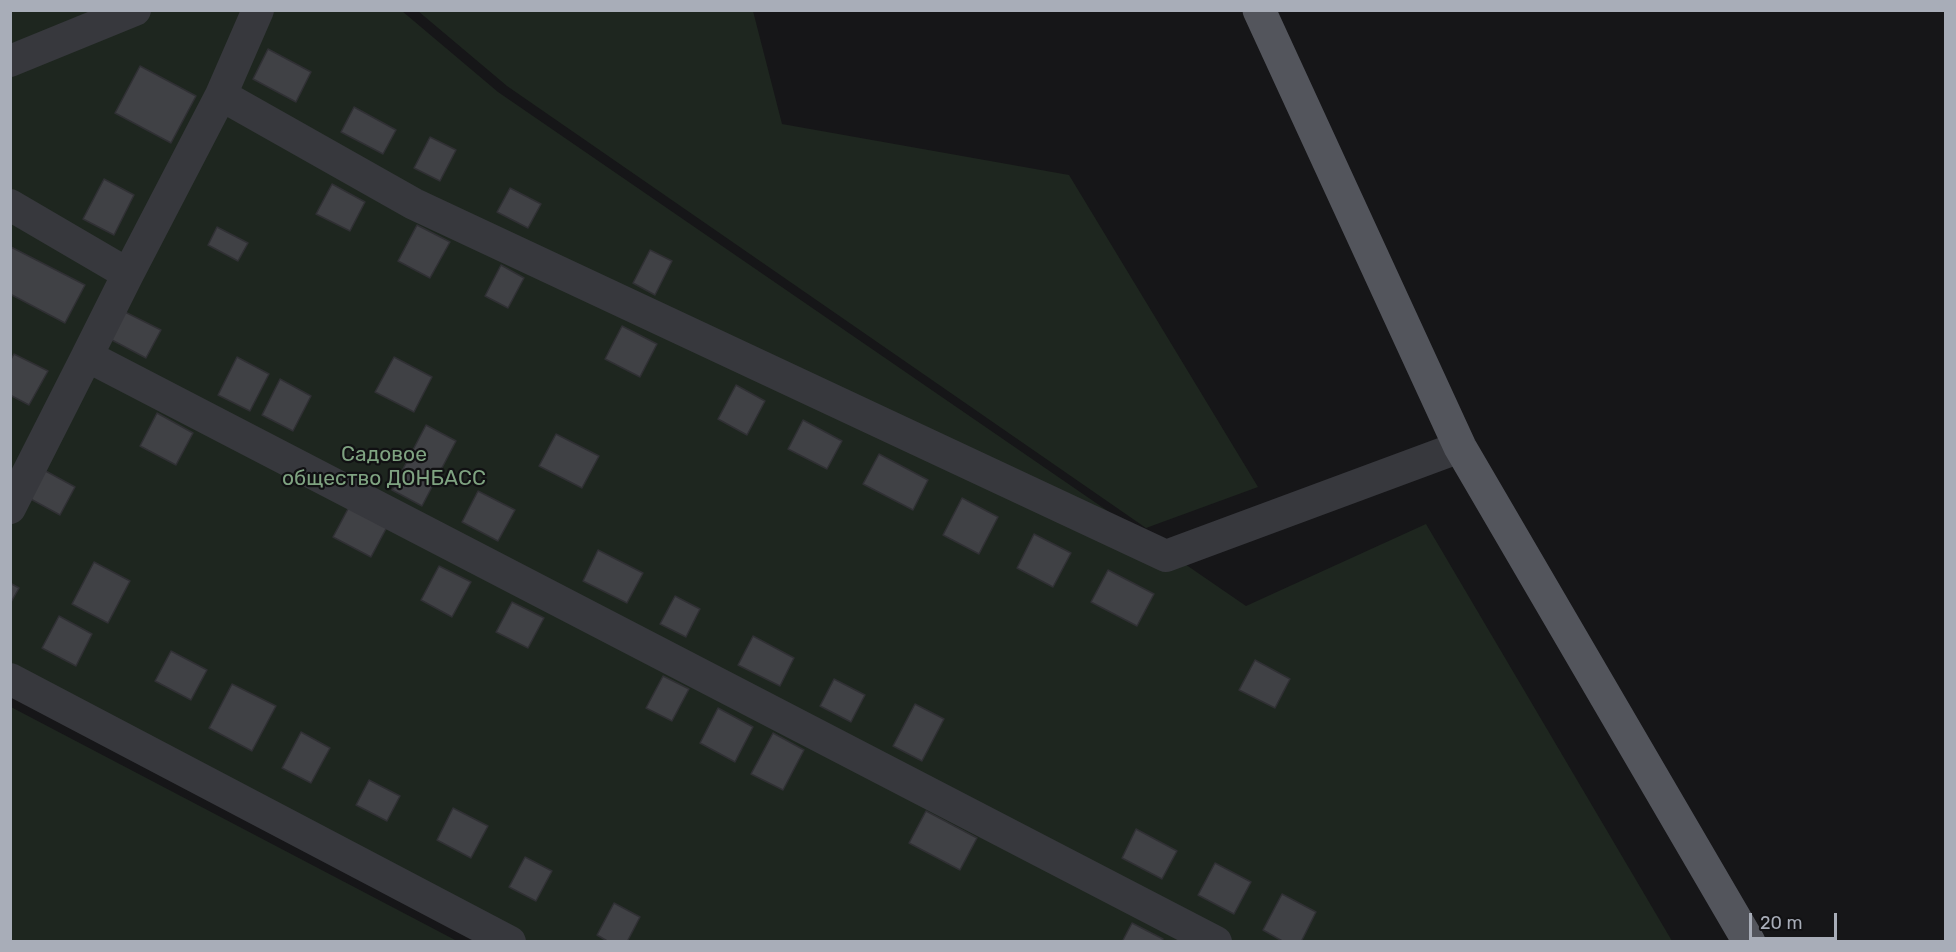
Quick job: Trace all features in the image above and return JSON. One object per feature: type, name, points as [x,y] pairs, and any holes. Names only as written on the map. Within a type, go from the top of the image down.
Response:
[{"type":"main road","points":[[1259,10],[1460,447],[1749,942]]},
{"type":"street","points":[[10,61],[135,10]]},
{"type":"street","points":[[10,508],[221,95],[258,10]]},
{"type":"street","points":[[221,95],[414,204],[1166,556],[1460,447]]},
{"type":"street","points":[[10,206],[128,274]]},
{"type":"street","points":[[87,356],[1216,942]]},
{"type":"street","points":[[10,679],[510,942]]},
{"type":"green space","name":"Садовое общество ДОНБАСС","points":[[10,11],[402,11],[498,92],[1246,606],[1426,524],[1672,941],[485,941],[11,692]]},
{"type":"green space","points":[[418,11],[753,11],[782,124],[1069,175],[1258,487],[1146,528],[507,86]]},
{"type":"green space","points":[[11,707],[457,941],[11,941]]},
{"type":"building","points":[[268,49],[311,72],[296,102],[253,79]]},
{"type":"building","points":[[140,66],[196,96],[171,143],[115,113]]},
{"type":"building","points":[[354,107],[396,130],[383,154],[341,132]]},
{"type":"building","points":[[430,137],[456,150],[440,181],[414,168]]},
{"type":"building","points":[[104,179],[134,195],[114,235],[83,219]]},
{"type":"building","points":[[332,184],[365,202],[350,231],[316,214]]},
{"type":"building","points":[[510,188],[541,204],[528,228],[497,212]]},
{"type":"building","points":[[417,225],[450,242],[430,278],[398,261]]},
{"type":"building","points":[[217,227],[248,243],[238,261],[208,245]]},
{"type":"building","points":[[11,247],[85,285],[65,323],[10,294]]},
{"type":"building","points":[[650,250],[672,261],[655,295],[633,283]]},
{"type":"building","points":[[501,265],[524,278],[508,308],[485,296]]},
{"type":"building","points":[[125,312],[161,330],[146,358],[110,339]]},
{"type":"building","points":[[622,326],[657,344],[640,377],[605,359]]},
{"type":"building","points":[[14,354],[48,371],[29,405],[10,395],[10,361]]},
{"type":"building","points":[[237,357],[269,374],[250,411],[218,395]]},
{"type":"building","points":[[394,357],[432,377],[414,412],[375,392]]},
{"type":"building","points":[[280,379],[311,396],[293,431],[262,415]]},
{"type":"building","points":[[736,385],[765,401],[747,435],[718,419]]},
{"type":"building","points":[[157,413],[193,433],[176,465],[140,446]]},
{"type":"building","points":[[803,420],[842,441],[827,469],[788,449]]},
{"type":"building","points":[[426,425],[456,441],[422,506],[392,490]]},
{"type":"building","points":[[556,434],[599,456],[582,488],[539,466]]},
{"type":"building","points":[[879,454],[928,480],[913,510],[863,484]]},
{"type":"building","points":[[42,469],[75,487],[60,515],[27,497]]},
{"type":"building","points":[[478,491],[515,510],[498,541],[462,522]]},
{"type":"building","points":[[962,498],[998,517],[979,554],[943,535]]},
{"type":"building","points":[[349,507],[387,527],[371,557],[333,537]]},
{"type":"building","points":[[1034,534],[1071,553],[1053,587],[1017,568]]},
{"type":"building","points":[[598,550],[643,573],[627,603],[583,581]]},
{"type":"building","points":[[94,562],[130,581],[108,623],[72,604]]},
{"type":"building","points":[[439,566],[471,582],[452,617],[421,600]]},
{"type":"building","points":[[1108,570],[1154,594],[1137,626],[1091,602]]},
{"type":"building","points":[[10,583],[19,588],[10,604]]},
{"type":"building","points":[[675,596],[700,609],[686,637],[660,624]]},
{"type":"building","points":[[512,602],[544,618],[528,648],[496,632]]},
{"type":"building","points":[[59,616],[92,634],[76,666],[42,648]]},
{"type":"building","points":[[753,636],[794,658],[780,686],[738,665]]},
{"type":"building","points":[[171,651],[207,670],[191,700],[155,681]]},
{"type":"building","points":[[1255,660],[1290,679],[1275,708],[1239,690]]},
{"type":"building","points":[[663,676],[689,689],[672,721],[646,708]]},
{"type":"building","points":[[834,679],[865,695],[851,722],[820,706]]},
{"type":"building","points":[[232,684],[276,706],[252,751],[209,728]]},
{"type":"building","points":[[915,704],[944,719],[922,761],[893,746]]},
{"type":"building","points":[[718,708],[753,727],[735,762],[700,743]]},
{"type":"building","points":[[301,732],[330,748],[311,783],[282,768]]},
{"type":"building","points":[[773,733],[804,750],[783,790],[751,774]]},
{"type":"building","points":[[369,780],[400,796],[387,821],[356,805]]},
{"type":"building","points":[[453,808],[488,826],[471,858],[437,840]]},
{"type":"building","points":[[926,811],[977,838],[960,870],[909,843]]},
{"type":"building","points":[[1136,829],[1177,851],[1162,879],[1122,858]]},
{"type":"building","points":[[525,857],[552,871],[536,901],[509,887]]},
{"type":"building","points":[[1215,863],[1251,882],[1234,914],[1198,895]]},
{"type":"building","points":[[1282,894],[1316,912],[1301,942],[1284,942],[1263,930]]},
{"type":"building","points":[[614,903],[640,917],[627,942],[609,942],[597,935]]},
{"type":"building","points":[[1132,923],[1163,939],[1161,942],[1122,942]]}]
